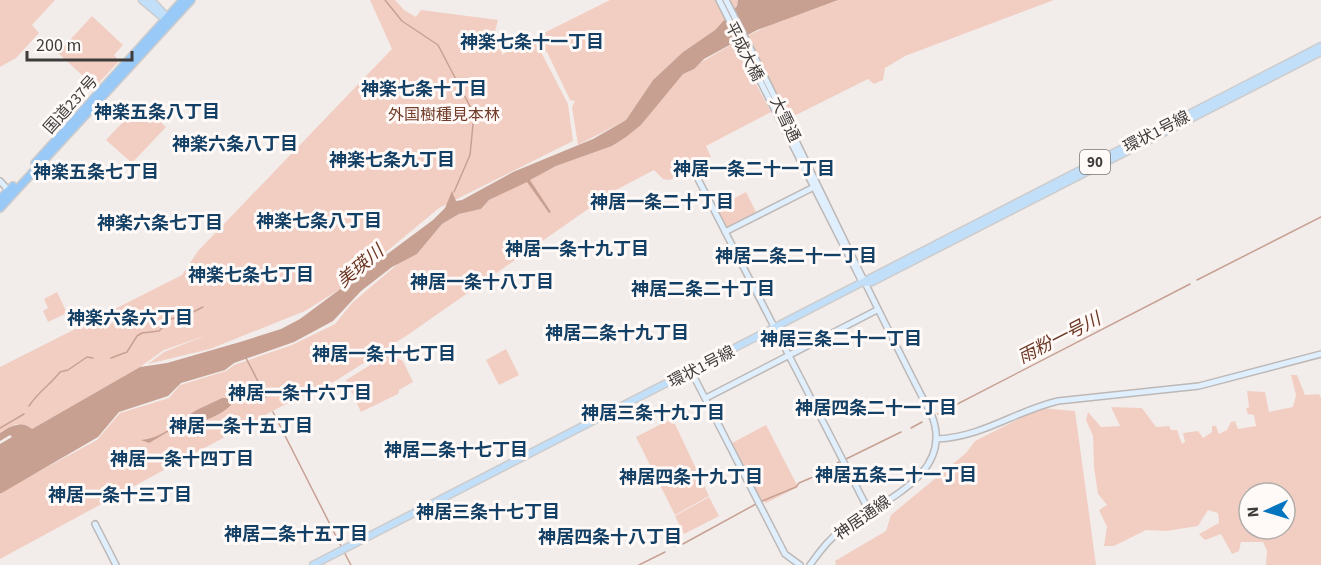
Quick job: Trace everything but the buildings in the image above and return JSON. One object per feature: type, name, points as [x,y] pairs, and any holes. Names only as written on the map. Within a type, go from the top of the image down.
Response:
[{"type":"highway","name":"国道237号","points":[[0,199],[9,192],[183,0]]},
{"type":"highway","name":"国道237号","points":[[168,19],[191,0]]},
{"type":"highway","name":"国道237号","points":[[0,208],[9,192]]},
{"type":"main road","points":[[142,0],[168,19]]},
{"type":"main road","points":[[151,0],[168,19]]},
{"type":"main road","name":"環状1号線","points":[[314,565],[1321,46]]},
{"type":"main road","name":"環状1号線","points":[[864,283],[872,282],[1321,52]]},
{"type":"street","name":"平成大橋","points":[[719,0],[774,100]]},
{"type":"street","name":"大雪通","points":[[726,0],[864,283]]},
{"type":"street","points":[[698,179],[869,512]]},
{"type":"street","points":[[0,181],[9,192]]},
{"type":"street","points":[[725,232],[815,186]]},
{"type":"street","points":[[0,187],[9,192]]},
{"type":"street","points":[[864,283],[932,416],[937,439],[974,435],[1036,406],[1058,400],[1200,386],[1321,354]]},
{"type":"street","points":[[706,398],[877,310]]},
{"type":"street","points":[[691,371],[785,554],[800,565]]},
{"type":"street","name":"神居通線","points":[[810,565],[832,538],[922,474],[933,458],[937,439]]},
{"type":"street","points":[[95,524],[116,565]]},
{"type":"green space","points":[[0,0],[55,0],[32,25],[39,33],[16,58],[0,67]]},
{"type":"green space","name":"外国樹種見本林","points":[[370,0],[395,0],[404,10],[416,17],[421,10],[498,20],[493,39],[501,48],[502,55],[519,44],[515,38],[520,33],[534,38],[610,0],[738,0],[737,6],[715,30],[683,52],[653,80],[626,120],[578,145],[572,107],[575,101],[570,100],[547,52],[543,50],[541,52],[568,104],[573,141],[439,208],[345,286],[305,311],[210,349],[148,364],[164,352],[207,335],[164,350],[140,367],[32,429],[16,424],[0,433],[0,367],[182,275],[198,251],[392,49]]},
{"type":"green space","points":[[838,0],[1054,0],[905,56],[885,68],[883,80],[874,84],[868,79],[790,118],[784,106],[777,109],[741,39],[778,21]]},
{"type":"green space","points":[[92,16],[123,45],[114,55],[119,61],[95,87],[58,53]]},
{"type":"green space","points":[[734,43],[771,112],[706,146],[711,157],[670,180],[663,179],[654,170],[614,191],[409,334],[337,380],[282,406],[0,559],[0,495],[5,490],[97,440],[120,413],[169,398],[180,385],[226,371],[234,365],[292,345],[335,324],[352,303],[400,262],[417,254],[442,224],[459,214],[481,209],[489,200],[556,166],[612,146],[641,125],[683,73]]},
{"type":"green space","points":[[140,104],[166,127],[132,163],[106,140]]},
{"type":"green space","points":[[746,192],[758,216],[725,232],[714,209]]},
{"type":"green space","points":[[57,292],[67,313],[48,322],[43,311],[48,308],[44,299]]},
{"type":"green space","points":[[506,349],[519,375],[499,385],[486,360]]},
{"type":"green space","points":[[388,354],[403,361],[413,382],[399,390],[398,394],[361,412],[346,380]]},
{"type":"green space","points":[[1291,375],[1297,375],[1305,395],[1319,394],[1321,398],[1321,565],[1266,565],[1267,551],[1263,542],[1241,542],[1239,551],[1232,554],[1221,534],[1205,540],[1199,534],[1219,523],[1218,513],[1208,510],[1198,526],[1166,531],[1146,530],[1114,546],[1104,546],[1107,527],[1099,510],[1107,505],[1098,494],[1093,436],[1086,420],[1088,412],[1101,427],[1120,426],[1111,407],[1142,408],[1156,427],[1169,426],[1171,430],[1177,430],[1182,444],[1185,442],[1183,433],[1198,431],[1203,438],[1212,432],[1212,426],[1216,426],[1219,434],[1227,430],[1231,422],[1235,421],[1238,429],[1256,426],[1254,415],[1248,414],[1246,409],[1249,407],[1247,391],[1265,392],[1269,412],[1293,407],[1296,395]]},
{"type":"green space","points":[[1040,408],[1075,411],[1096,565],[836,565],[835,561],[886,531],[891,515],[966,453],[975,441]]},
{"type":"green space","points":[[667,421],[675,424],[709,496],[675,515],[636,437]]},
{"type":"green space","points":[[766,425],[798,487],[766,503],[761,500],[732,443]]},
{"type":"green space","points":[[709,497],[719,516],[684,534],[675,516]]},
{"type":"shaded area","points":[[738,0],[838,0],[757,30],[704,59],[694,69],[683,74],[641,125],[626,137],[612,146],[556,166],[530,180],[551,212],[549,213],[527,182],[489,200],[481,209],[459,214],[442,224],[417,254],[392,267],[361,291],[333,321],[294,342],[234,363],[225,370],[181,383],[168,396],[119,412],[98,437],[0,494],[0,444],[12,437],[10,435],[0,441],[0,433],[20,424],[32,429],[140,367],[167,363],[240,342],[281,329],[300,319],[433,220],[445,208],[452,191],[456,201],[462,200],[513,172],[593,139],[626,120],[653,80],[683,52],[715,30],[737,6]]},
{"type":"shaded area","points":[[222,398],[229,398],[231,405],[219,414],[174,429],[149,443],[141,440],[162,434],[196,411]]},
{"type":"waterway","points":[[385,0],[402,21],[438,45],[474,114],[470,155],[454,192]]},
{"type":"waterway","name":"雨粉一号川","points":[[1197,280],[1321,217]]},
{"type":"waterway","name":"雨粉一号川","points":[[938,414],[1190,284]]},
{"type":"waterway","points":[[111,358],[127,352],[137,336],[142,333],[159,331],[171,319],[187,315],[203,307]]},
{"type":"waterway","points":[[29,406],[60,372],[68,370],[87,357],[93,358]]},
{"type":"waterway","points":[[246,358],[266,397]]},
{"type":"waterway","points":[[273,412],[342,548]]},
{"type":"waterway","points":[[0,428],[24,414]]},
{"type":"waterway","points":[[911,428],[922,422]]},
{"type":"waterway","points":[[846,459],[901,432]]},
{"type":"waterway","points":[[762,501],[796,487],[799,483],[839,462]]},
{"type":"waterway","points":[[674,546],[681,545],[756,504]]},
{"type":"waterway","points":[[344,552],[351,565]]},
{"type":"waterway","points":[[639,565],[665,552]]},
{"type":"district","name":"神楽七条十一丁目","points":[[532,42]]},
{"type":"district","name":"神楽七条十丁目","points":[[424,89]]},
{"type":"district","name":"神楽五条八丁目","points":[[157,112]]},
{"type":"district","name":"神楽六条八丁目","points":[[235,144]]},
{"type":"district","name":"神楽七条九丁目","points":[[392,160]]},
{"type":"district","name":"神居一条二十一丁目","points":[[754,169]]},
{"type":"district","name":"神楽五条七丁目","points":[[96,172]]},
{"type":"district","name":"神居一条二十丁目","points":[[662,202]]},
{"type":"district","name":"神楽七条八丁目","points":[[319,221]]},
{"type":"district","name":"神楽六条七丁目","points":[[160,223]]},
{"type":"district","name":"神居一条十九丁目","points":[[577,249]]},
{"type":"district","name":"神居二条二十一丁目","points":[[796,256]]},
{"type":"district","name":"神楽七条七丁目","points":[[251,275]]},
{"type":"district","name":"神居一条十八丁目","points":[[482,282]]},
{"type":"district","name":"神居二条二十丁目","points":[[703,289]]},
{"type":"district","name":"神楽六条六丁目","points":[[130,318]]},
{"type":"district","name":"神居二条十九丁目","points":[[617,333]]},
{"type":"district","name":"神居三条二十一丁目","points":[[841,339]]},
{"type":"district","name":"神居一条十七丁目","points":[[384,354]]},
{"type":"district","name":"神居一条十六丁目","points":[[300,393]]},
{"type":"district","name":"神居四条二十一丁目","points":[[876,408]]},
{"type":"district","name":"神居三条十九丁目","points":[[653,413]]},
{"type":"district","name":"神居一条十五丁目","points":[[241,426]]},
{"type":"district","name":"神居二条十七丁目","points":[[456,450]]},
{"type":"district","name":"神居一条十四丁目","points":[[182,459]]},
{"type":"district","name":"神居五条二十一丁目","points":[[896,475]]},
{"type":"district","name":"神居四条十九丁目","points":[[691,477]]},
{"type":"district","name":"神居一条十三丁目","points":[[120,495]]},
{"type":"district","name":"神居三条十七丁目","points":[[488,512]]},
{"type":"district","name":"神居二条十五丁目","points":[[296,534]]},
{"type":"district","name":"神居四条十八丁目","points":[[610,537]]},
{"type":"water label","name":"美瑛川","points":[[360,266]]}]
